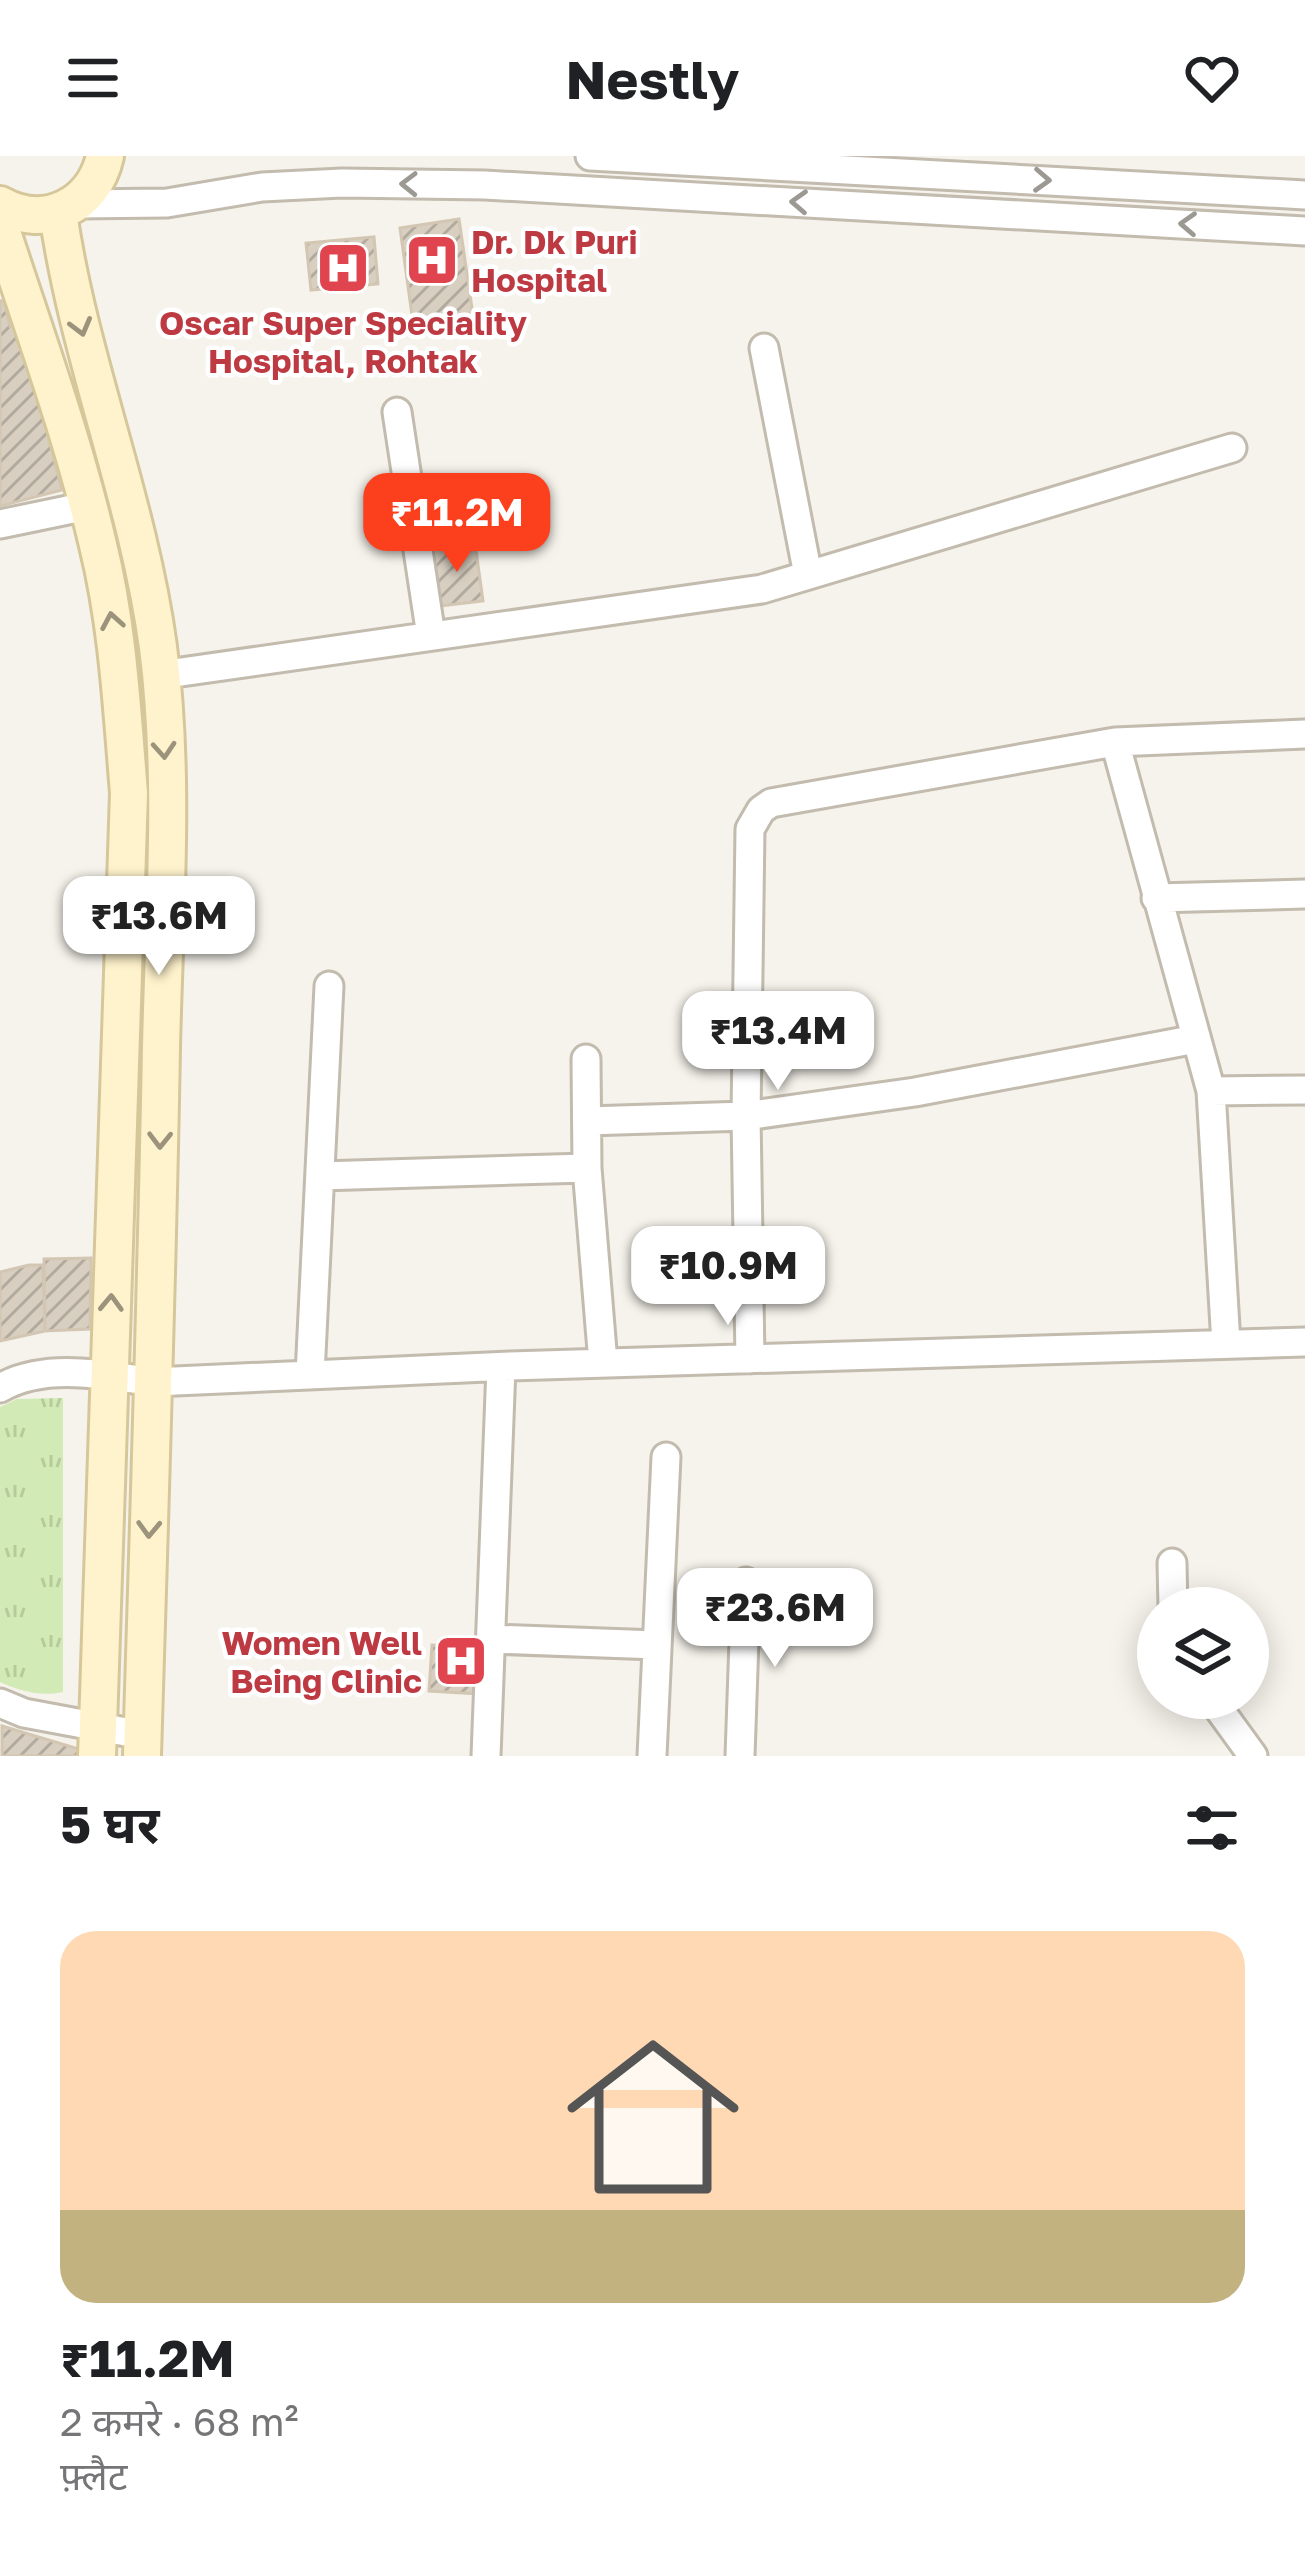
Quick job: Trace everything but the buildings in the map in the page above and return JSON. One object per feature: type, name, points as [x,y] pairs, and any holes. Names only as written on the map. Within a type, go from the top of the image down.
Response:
[{"type":"main road","points":[[0,205],[40,216],[67,208],[91,190],[105,156]]},
{"type":"main road","points":[[67,208],[67,274],[139,536],[158,649],[167,790],[142,1745]]},
{"type":"main road","points":[[0,226],[99,547],[118,654],[129,793],[98,1740]]},
{"type":"street","points":[[590,156],[1305,195]]},
{"type":"street","points":[[67,208],[167,203],[262,187],[484,185],[1305,231]]},
{"type":"street","points":[[764,348],[808,575]]},
{"type":"street","points":[[397,412],[431,636]]},
{"type":"street","points":[[160,675],[762,589],[1232,448]]},
{"type":"street","points":[[0,524],[87,506]]},
{"type":"street","points":[[750,1359],[746,1116],[750,829],[761,809],[772,803],[1115,742],[1305,734]]},
{"type":"street","points":[[1115,742],[1211,1090],[1226,1344]]},
{"type":"street","points":[[1156,898],[1305,894]]},
{"type":"street","points":[[310,1376],[329,986]]},
{"type":"street","points":[[587,1121],[746,1116],[915,1092],[1196,1039]]},
{"type":"street","points":[[586,1059],[587,1168],[604,1364]]},
{"type":"street","points":[[1211,1090],[1305,1090]]},
{"type":"street","points":[[320,1176],[587,1168]]},
{"type":"street","points":[[0,1388],[59,1373],[153,1382],[1305,1342]]},
{"type":"street","points":[[487,1756],[501,1367]]},
{"type":"street","points":[[652,1756],[666,1456]]},
{"type":"street","points":[[1172,1562],[1173,1587]]},
{"type":"street","points":[[740,1756],[746,1582]]},
{"type":"street","points":[[491,1639],[657,1645]]},
{"type":"street","points":[[0,1702],[98,1740],[142,1745]]},
{"type":"street","points":[[1226,1719],[1253,1756]]},
{"type":"green space","points":[[63,1398],[63,1692],[39,1693],[0,1682],[0,1407],[17,1399]]},
{"type":"place","name":"Dr. Dk Puri Hospital","points":[[432,260]]},
{"type":"place","name":"Oscar Super Speciality Hospital, Rohtak","points":[[343,268]]},
{"type":"place","name":"Women Well Being Clinic","points":[[461,1661]]}]
